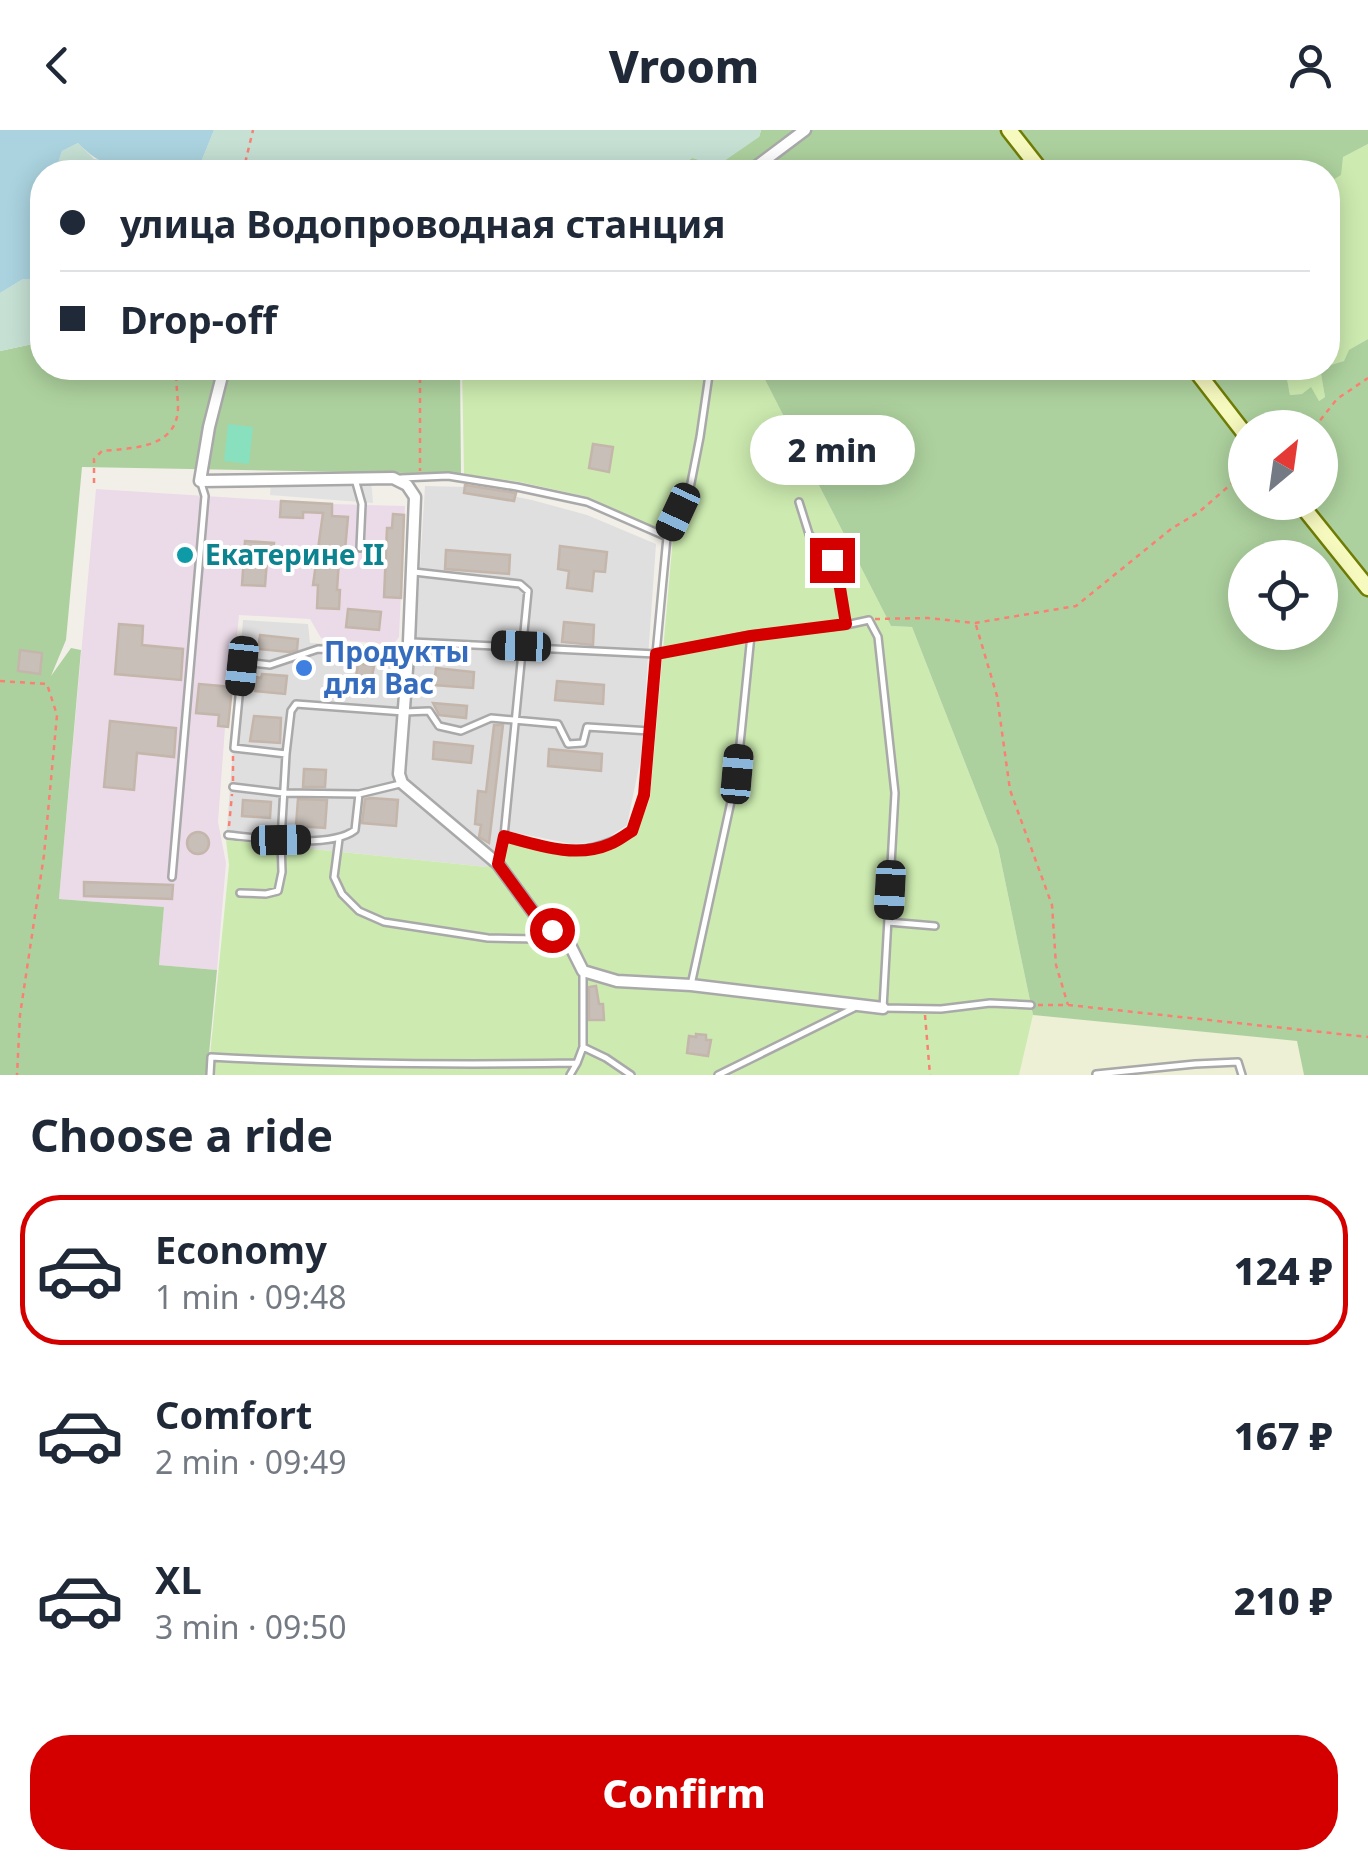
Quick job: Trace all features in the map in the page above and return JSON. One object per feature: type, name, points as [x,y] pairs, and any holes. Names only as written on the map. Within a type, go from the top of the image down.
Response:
[{"type":"street","points":[[765,160],[805,130]]},
{"type":"street","points":[[1010,130],[1033,160]]},
{"type":"street","points":[[221,380],[200,480],[393,478],[407,485],[415,497],[398,764],[402,783],[498,864],[539,920],[569,943],[583,971],[617,981],[691,985],[883,1008]]},
{"type":"street","points":[[1203,380],[1228,412]]},
{"type":"street","points":[[1313,520],[1368,588]]},
{"type":"lane","points":[[504,836],[547,848],[584,850],[609,845],[632,831],[644,795],[667,537],[690,488],[708,380]]},
{"type":"lane","points":[[393,478],[448,476],[518,487],[587,502],[667,537]]},
{"type":"lane","points":[[356,479],[362,504],[360,548]]},
{"type":"lane","points":[[172,877],[204,496],[200,480]]},
{"type":"lane","points":[[799,502],[809,534],[832,560],[846,624]]},
{"type":"lane","points":[[411,572],[520,584],[528,590],[498,864]]},
{"type":"lane","points":[[286,754],[234,748],[242,666],[270,665],[318,649],[408,646],[521,646],[656,654],[869,620],[878,637],[896,793],[883,1008],[1031,1004]]},
{"type":"lane","points":[[691,985],[737,774],[751,636]]},
{"type":"lane","points":[[240,893],[278,891],[286,754],[291,711],[296,704],[430,712],[439,726],[461,731],[491,718],[558,724],[568,744],[582,744],[587,727],[650,731]]},
{"type":"lane","points":[[233,788],[360,794],[402,783]]},
{"type":"lane","points":[[228,836],[339,840],[356,830],[360,794]]},
{"type":"lane","points":[[339,840],[334,878],[342,894],[359,911],[384,922],[488,938],[539,939],[552,930]]},
{"type":"lane","points":[[888,922],[935,926]]},
{"type":"lane","points":[[570,1075],[582,1047],[583,971]]},
{"type":"lane","points":[[718,1075],[860,1005]]},
{"type":"lane","points":[[582,1047],[630,1075]]},
{"type":"lane","points":[[210,1075],[211,1057],[272,1061],[578,1062]]},
{"type":"lane","points":[[1096,1074],[1238,1062],[1242,1075]]},
{"type":"path","points":[[246,160],[252,130]]},
{"type":"path","points":[[1328,410],[1336,399],[1368,378]]},
{"type":"path","points":[[94,483],[94,459],[102,450],[142,447],[158,442],[168,433],[176,420],[177,380]]},
{"type":"path","points":[[420,380],[420,478]]},
{"type":"path","points":[[882,618],[975,623],[1076,606],[1228,487]]},
{"type":"path","points":[[975,623],[997,696],[1010,790],[1052,904],[1056,964],[1068,1006]]},
{"type":"path","points":[[0,681],[47,684],[57,715],[44,854],[20,1014],[17,1075]]},
{"type":"path","points":[[1031,1004],[1368,1037]]},
{"type":"path","points":[[924,1009],[930,1075]]},
{"type":"shaded area","points":[[371,479],[373,503],[270,495],[271,481]]},
{"type":"shaded area","points":[[425,486],[466,487],[532,500],[587,515],[656,544],[641,757],[627,825],[603,841],[572,844],[512,832],[487,867],[226,840],[243,620],[308,624],[310,643],[415,648]]},
{"type":"shaded area","points":[[96,489],[405,506],[399,637],[393,645],[321,638],[310,619],[239,615],[218,822],[226,863],[217,970],[159,965],[164,907],[59,899]]},
{"type":"green space","points":[[214,130],[761,130],[759,137],[726,160],[202,160]]},
{"type":"green space","points":[[761,130],[1368,130],[1368,144],[1343,157],[1340,176],[1340,160],[689,160],[759,137]]},
{"type":"green space","points":[[78,143],[94,159],[102,160],[59,160],[62,151]]},
{"type":"green space","points":[[1368,144],[1368,339],[1350,350],[1340,362],[1340,175],[1342,157]]},
{"type":"green space","points":[[23,279],[30,279],[30,345],[0,351],[0,293]]},
{"type":"green space","points":[[1368,339],[1368,1075],[1304,1075],[1297,1041],[1033,1015],[998,847],[912,627],[891,626],[765,380],[1287,380],[1290,395],[1302,394],[1311,387],[1319,401],[1325,397],[1322,380],[1340,380],[1340,362],[1349,350]]},
{"type":"green space","points":[[30,345],[30,380],[460,380],[461,474],[82,467],[66,640],[51,676],[71,648],[81,650],[59,899],[164,907],[159,965],[217,970],[207,1075],[0,1075],[0,351]]},
{"type":"green space","points":[[462,380],[765,380],[891,626],[912,627],[998,847],[1033,1015],[1019,1075],[208,1075],[229,865],[226,840],[487,867],[506,840],[545,852],[583,856],[611,850],[636,835],[650,798],[673,537],[588,497],[464,474]]},
{"type":"green space","points":[[1287,380],[1322,380],[1325,397],[1319,401],[1302,394],[1290,395]]},
{"type":"green space","points":[[228,424],[253,427],[249,464],[224,461]]},
{"type":"green space","points":[[1033,1015],[1368,1047],[1368,1075],[1019,1075]]},
{"type":"water","points":[[0,130],[214,130],[202,160],[99,160],[78,143],[62,151],[59,160],[30,160],[30,279],[23,279],[0,293]]},
{"type":"building","points":[[593,444],[613,447],[609,472],[589,468]]},
{"type":"building","points":[[465,485],[516,493],[514,501],[464,493]]},
{"type":"building","points":[[281,501],[332,504],[332,516],[348,517],[344,561],[339,560],[339,609],[317,608],[318,585],[313,585],[323,513],[303,512],[303,518],[280,517]]},
{"type":"building","points":[[393,514],[404,515],[401,598],[384,597],[387,528],[392,528]]},
{"type":"building","points":[[245,541],[274,543],[272,560],[267,560],[265,586],[242,585]]},
{"type":"building","points":[[560,546],[607,552],[605,572],[594,571],[592,591],[567,588],[569,571],[558,569]]},
{"type":"building","points":[[446,550],[510,555],[509,574],[445,569]]},
{"type":"building","points":[[348,609],[381,612],[379,630],[346,627]]},
{"type":"building","points":[[564,622],[594,625],[593,645],[562,642]]},
{"type":"building","points":[[119,624],[143,626],[142,645],[183,649],[181,680],[115,674]]},
{"type":"building","points":[[260,635],[298,639],[297,650],[258,649]]},
{"type":"building","points":[[20,650],[42,653],[40,674],[18,671]]},
{"type":"building","points":[[358,663],[374,666],[370,687],[355,685]]},
{"type":"building","points":[[436,668],[474,672],[473,688],[434,685]]},
{"type":"building","points":[[262,674],[287,676],[285,694],[255,691],[256,677],[261,678]]},
{"type":"building","points":[[557,681],[604,685],[603,704],[555,700]]},
{"type":"building","points":[[199,684],[232,687],[228,727],[218,726],[219,715],[196,713]]},
{"type":"building","points":[[433,703],[467,706],[466,718],[439,715]]},
{"type":"building","points":[[254,716],[281,718],[280,743],[250,741]]},
{"type":"building","points":[[110,721],[176,728],[174,757],[137,753],[134,790],[104,787]]},
{"type":"building","points":[[494,725],[503,725],[489,843],[479,837],[481,825],[475,824],[478,791],[486,792]]},
{"type":"building","points":[[434,742],[473,746],[471,763],[433,759]]},
{"type":"building","points":[[549,749],[602,754],[601,771],[548,766]]},
{"type":"building","points":[[304,769],[326,770],[325,787],[303,787]]},
{"type":"building","points":[[298,799],[327,800],[325,828],[296,826]]},
{"type":"building","points":[[365,799],[398,800],[396,826],[362,823]]},
{"type":"building","points":[[243,800],[271,802],[270,818],[242,816]]},
{"type":"building","points":[[198,832],[206,835],[206,851],[198,854],[190,851],[187,843],[190,835]]},
{"type":"building","points":[[84,882],[173,885],[172,899],[84,896]]},
{"type":"building","points":[[596,986],[604,1020],[589,1020],[589,987]]},
{"type":"building","points":[[696,1034],[711,1040],[708,1056],[687,1053],[689,1036]]},
{"type":"place","name":"Екатерине II","points":[[185,555]]},
{"type":"place","name":"Продукты для Вас","points":[[304,668]]},
{"type":"route","points":[[552,930],[539,920],[498,864],[504,836],[547,848],[584,850],[609,845],[632,831],[644,795],[656,654],[846,624],[832,560]]}]
